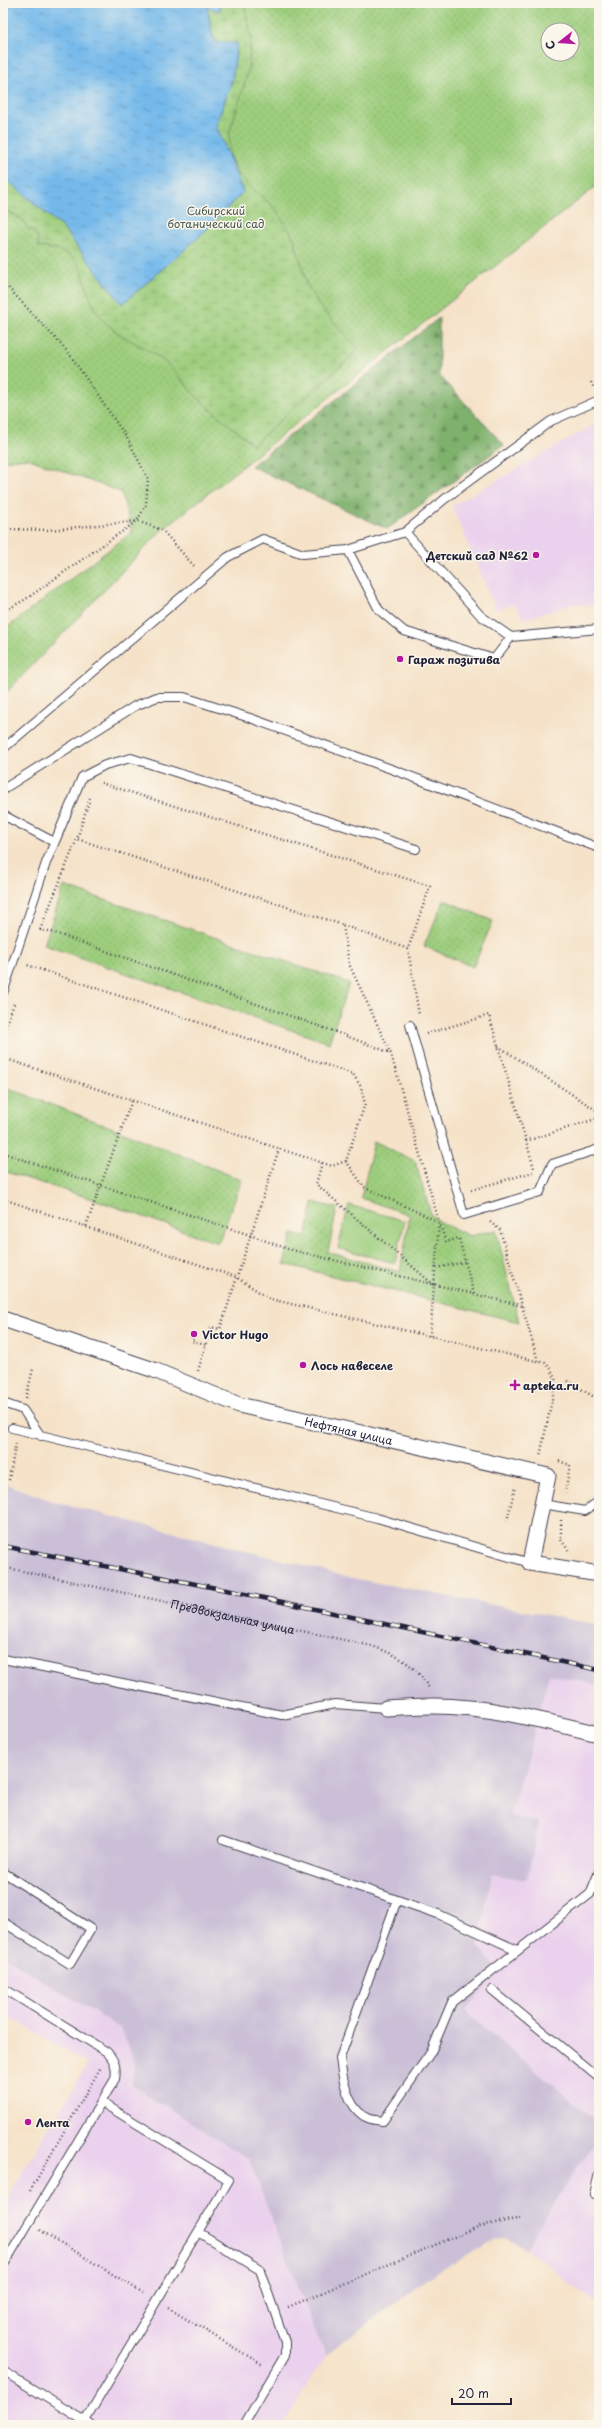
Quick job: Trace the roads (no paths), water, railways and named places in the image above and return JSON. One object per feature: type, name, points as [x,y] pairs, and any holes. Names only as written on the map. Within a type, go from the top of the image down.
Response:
[{"type":"street","name":"Нефтяная улица","points":[[3,1319],[154,1370],[239,1405],[519,1468],[548,1476],[530,1563]]},
{"type":"street","points":[[530,1563],[599,1574]]},
{"type":"street","points":[[386,1708],[435,1706],[525,1716],[599,1734]]},
{"type":"lane","points":[[3,749],[228,557],[263,539],[303,554],[348,550],[405,532],[446,498],[551,421],[599,400]]},
{"type":"lane","points":[[405,532],[481,616],[511,638],[599,629]]},
{"type":"lane","points":[[348,550],[378,610],[404,631],[494,659],[511,638]]},
{"type":"lane","points":[[3,791],[5,788],[135,706],[156,697],[184,697],[250,718],[394,770],[599,848]]},
{"type":"lane","points":[[3,992],[54,842],[82,777],[105,765],[131,758],[416,849]]},
{"type":"lane","points":[[3,815],[54,842]]},
{"type":"lane","points":[[410,1025],[464,1215],[540,1192],[552,1164],[599,1149]]},
{"type":"lane","points":[[3,1403],[23,1410],[41,1436]]},
{"type":"lane","points":[[12,1428],[377,1518],[530,1563]]},
{"type":"lane","points":[[542,1504],[585,1511],[599,1502]]},
{"type":"lane","points":[[3,1659],[282,1715],[335,1704],[386,1708]]},
{"type":"lane","points":[[223,1840],[438,1914],[517,1950]]},
{"type":"lane","points":[[3,1872],[91,1930],[70,1964],[3,1922]]},
{"type":"lane","points":[[397,1900],[340,2058],[342,2080],[355,2108],[367,2118],[383,2121],[431,2052],[452,2002],[590,1894],[599,1872]]},
{"type":"lane","points":[[3,1988],[107,2052],[115,2065],[115,2079],[3,2266]]},
{"type":"lane","points":[[492,1990],[599,2078]]},
{"type":"lane","points":[[3,2371],[88,2423],[229,2180],[101,2102]]},
{"type":"lane","points":[[594,2195],[599,2173]]},
{"type":"lane","points":[[198,2232],[260,2270],[276,2312],[285,2342],[285,2355],[244,2425]]},
{"type":"water","points":[[3,3],[220,3],[220,11],[207,7],[214,42],[237,43],[232,81],[216,125],[243,192],[198,238],[122,304],[62,227],[6,179],[3,180]]},
{"type":"railway","points":[[3,1546],[231,1591],[599,1670]]},
{"type":"place","name":"Детский сад №62","points":[[536,555]]},
{"type":"place","name":"Гараж позитива","points":[[400,659]]},
{"type":"place","name":"Victor Hugo","points":[[194,1334]]},
{"type":"place","name":"Лось навеселе","points":[[303,1365]]},
{"type":"place","name":"apteka.ru","points":[[515,1385]]},
{"type":"place","name":"Лента","points":[[28,2122]]},
{"type":"park label","name":"Сибирский ботанический сад","points":[[216,216]]}]
